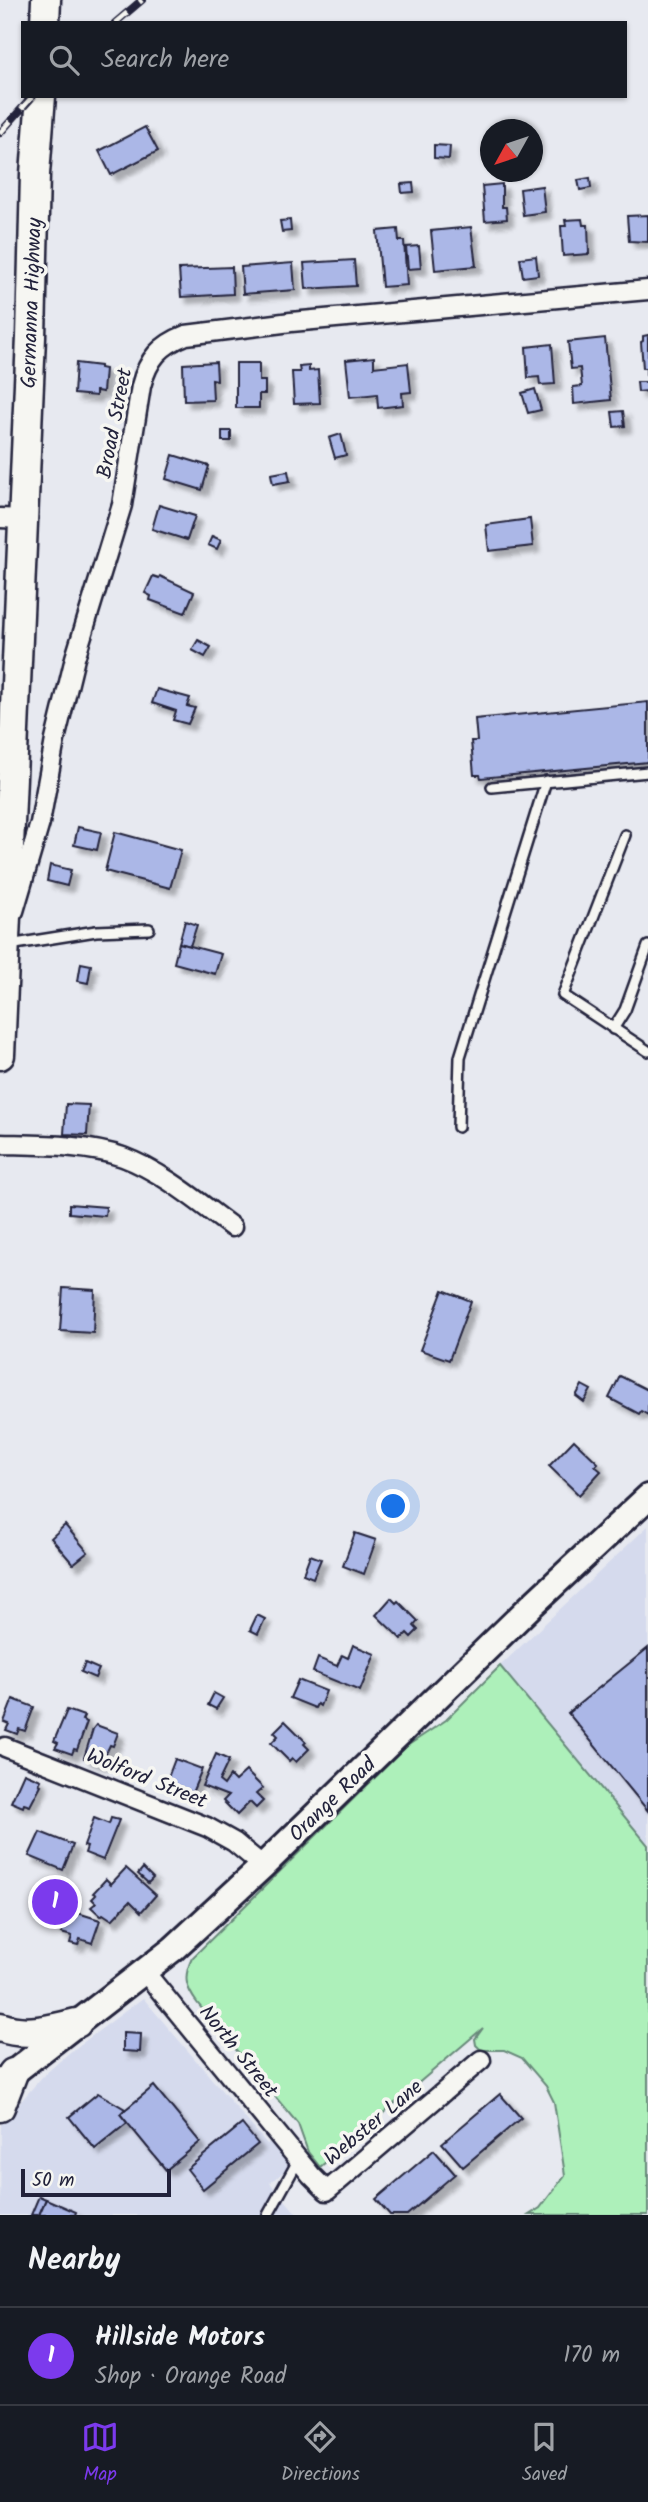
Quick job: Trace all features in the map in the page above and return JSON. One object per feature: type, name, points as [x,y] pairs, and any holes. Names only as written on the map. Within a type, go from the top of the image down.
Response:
[{"type":"main road","points":[[45,21],[46,0]]},
{"type":"main road","name":"Germanna Highway","points":[[0,1055],[11,519],[31,337],[35,174],[41,98]]},
{"type":"main road","name":"Orange Road","points":[[6,2078],[173,1949],[648,1497]]},
{"type":"main road","points":[[0,2027],[32,2034],[77,2023]]},
{"type":"main road","points":[[0,2107],[6,2078]]},
{"type":"street","name":"Broad Street","points":[[2,950],[40,823],[55,740],[75,659],[122,505],[145,369],[156,352],[170,341],[186,335],[291,322],[648,290]]},
{"type":"street","points":[[0,1144],[64,1146],[122,1157],[167,1180],[232,1227]]},
{"type":"street","name":"Wolford Street","points":[[5,1747],[206,1827],[234,1842],[263,1866]]},
{"type":"street","name":"North Street","points":[[144,1972],[299,2159]]},
{"type":"street","name":"Webster Lane","points":[[299,2159],[327,2190],[481,2060]]},
{"type":"lane","points":[[492,787],[648,772]]},
{"type":"lane","points":[[458,1126],[460,1057],[546,781]]},
{"type":"lane","points":[[625,835],[563,995],[648,1051]]},
{"type":"lane","points":[[2,950],[96,931],[149,929]]},
{"type":"lane","points":[[613,1029],[625,1010],[648,946]]},
{"type":"lane","points":[[268,2215],[299,2159]]},
{"type":"shaded area","points":[[648,1526],[648,1845],[500,1666]]},
{"type":"shaded area","points":[[143,1998],[267,2144],[279,2135],[299,2159],[270,2183],[298,2215],[0,2215],[1,2124],[43,2076],[69,2053]]},
{"type":"green space","points":[[500,1666],[648,1845],[648,2215],[529,2215],[540,2208],[565,2175],[554,2102],[546,2086],[522,2058],[504,2050],[481,2050],[476,2045],[475,2039],[483,2028],[320,2167],[308,2152],[298,2124],[198,2004],[188,1987],[187,1971],[192,1958],[407,1746],[446,1720]]},
{"type":"building","points":[[145,127],[158,151],[111,175],[99,151]]},
{"type":"building","points":[[434,145],[450,146],[449,159],[434,158]]},
{"type":"building","points":[[590,178],[591,188],[580,190],[578,180]]},
{"type":"building","points":[[413,183],[414,192],[402,193],[401,184]]},
{"type":"building","points":[[502,184],[502,207],[506,207],[507,219],[485,221],[482,186]]},
{"type":"building","points":[[542,186],[545,212],[523,215],[520,189]]},
{"type":"building","points":[[648,215],[648,242],[629,241],[627,216]]},
{"type":"building","points":[[582,219],[583,225],[588,225],[589,254],[563,256],[561,226],[566,226],[565,220]]},
{"type":"building","points":[[290,220],[291,231],[282,232],[280,221]]},
{"type":"building","points":[[471,227],[476,266],[435,270],[431,231]]},
{"type":"building","points":[[398,229],[399,241],[404,241],[407,285],[382,287],[377,231]]},
{"type":"building","points":[[419,246],[421,268],[408,269],[406,247]]},
{"type":"building","points":[[536,256],[538,275],[523,277],[520,258]]},
{"type":"building","points":[[354,260],[356,286],[306,289],[304,263]]},
{"type":"building","points":[[293,263],[295,290],[243,294],[241,267]]},
{"type":"building","points":[[232,267],[233,294],[181,297],[179,269]]},
{"type":"building","points":[[648,335],[646,374],[641,342],[643,336]]},
{"type":"building","points":[[605,338],[611,400],[574,404],[573,387],[582,386],[580,368],[571,369],[568,342]]},
{"type":"building","points":[[552,344],[555,384],[540,385],[539,377],[528,378],[526,347]]},
{"type":"building","points":[[374,357],[374,367],[408,363],[411,392],[402,393],[403,405],[378,408],[377,394],[350,397],[346,360]]},
{"type":"building","points":[[216,362],[217,380],[212,379],[213,400],[184,401],[183,364]]},
{"type":"building","points":[[76,363],[105,369],[103,392],[96,391],[96,396],[74,394]]},
{"type":"building","points":[[236,363],[259,363],[259,381],[265,381],[265,394],[259,394],[259,408],[236,408]]},
{"type":"building","points":[[309,366],[309,371],[318,370],[320,403],[294,404],[292,372],[300,372],[299,367]]},
{"type":"building","points":[[637,382],[648,382],[648,391],[638,392]]},
{"type":"building","points":[[535,389],[541,410],[528,413],[522,393]]},
{"type":"building","points":[[623,411],[625,426],[614,427],[612,412]]},
{"type":"building","points":[[222,431],[231,431],[231,441],[222,441]]},
{"type":"building","points":[[341,434],[346,455],[335,458],[329,438]]},
{"type":"building","points":[[173,455],[209,466],[202,490],[166,479]]},
{"type":"building","points":[[288,471],[290,481],[273,484],[271,474]]},
{"type":"building","points":[[159,505],[195,516],[187,540],[152,529]]},
{"type":"building","points":[[530,519],[533,546],[489,551],[486,525]]},
{"type":"building","points":[[212,536],[221,540],[217,549],[208,545]]},
{"type":"building","points":[[153,576],[160,576],[194,592],[185,613],[150,600],[151,596],[145,593]]},
{"type":"building","points":[[198,640],[211,647],[205,657],[192,650]]},
{"type":"building","points":[[157,689],[190,698],[187,706],[195,708],[188,724],[173,720],[176,711],[152,703]]},
{"type":"building","points":[[648,702],[648,762],[481,778],[480,775],[474,775],[471,741],[477,741],[475,719]]},
{"type":"building","points":[[78,827],[101,832],[97,850],[74,845]]},
{"type":"building","points":[[115,832],[181,850],[170,888],[105,871]]},
{"type":"building","points":[[50,865],[71,870],[67,886],[47,881]]},
{"type":"building","points":[[185,921],[197,925],[190,946],[179,943]]},
{"type":"building","points":[[179,943],[221,954],[215,974],[174,963]]},
{"type":"building","points":[[81,963],[91,965],[88,983],[78,981]]},
{"type":"building","points":[[66,1104],[89,1105],[87,1135],[64,1134]]},
{"type":"building","points":[[69,1204],[106,1207],[105,1216],[69,1213]]},
{"type":"building","points":[[63,1288],[95,1290],[93,1333],[60,1331]]},
{"type":"building","points":[[443,1290],[471,1301],[449,1360],[420,1350]]},
{"type":"building","points":[[620,1376],[648,1390],[648,1415],[641,1411],[639,1414],[609,1398]]},
{"type":"building","points":[[582,1385],[591,1390],[584,1402],[576,1396]]},
{"type":"building","points":[[574,1440],[598,1463],[595,1466],[601,1471],[579,1495],[549,1466]]},
{"type":"building","points":[[65,1525],[88,1552],[73,1564],[51,1538]]},
{"type":"building","points":[[355,1533],[376,1540],[364,1574],[343,1566]]},
{"type":"building","points":[[310,1555],[321,1559],[313,1578],[303,1574]]},
{"type":"building","points":[[391,1598],[396,1603],[398,1601],[418,1621],[414,1626],[418,1630],[411,1637],[407,1633],[401,1639],[376,1615]]},
{"type":"building","points":[[257,1615],[265,1619],[258,1634],[250,1630]]},
{"type":"building","points":[[353,1645],[375,1654],[360,1691],[313,1672],[318,1658],[337,1666],[342,1655],[348,1658]]},
{"type":"building","points":[[648,1648],[648,1811],[568,1713]]},
{"type":"building","points":[[85,1663],[99,1669],[95,1678],[81,1672]]},
{"type":"building","points":[[298,1680],[326,1691],[320,1706],[317,1704],[315,1708],[290,1698]]},
{"type":"building","points":[[214,1693],[223,1698],[216,1709],[208,1705]]},
{"type":"building","points":[[13,1699],[34,1707],[25,1731],[19,1729],[17,1734],[6,1730],[9,1724],[4,1722]]},
{"type":"building","points":[[67,1710],[84,1716],[82,1720],[87,1722],[77,1750],[74,1749],[72,1754],[55,1748],[58,1743],[54,1741]]},
{"type":"building","points":[[285,1721],[306,1742],[304,1744],[309,1749],[296,1762],[292,1758],[289,1761],[271,1743],[278,1736],[274,1732]]},
{"type":"building","points":[[96,1725],[118,1733],[101,1764],[84,1758]]},
{"type":"building","points":[[216,1754],[229,1760],[219,1781],[224,1785],[230,1776],[235,1781],[246,1771],[263,1788],[256,1794],[263,1801],[256,1808],[250,1802],[237,1815],[223,1801],[228,1796],[202,1786]]},
{"type":"building","points":[[175,1759],[202,1769],[192,1793],[167,1780]]},
{"type":"building","points":[[24,1773],[41,1780],[41,1785],[30,1806],[24,1804],[23,1807],[11,1802]]},
{"type":"building","points":[[94,1818],[109,1824],[111,1818],[119,1820],[103,1860],[85,1853],[87,1847],[84,1846]]},
{"type":"building","points":[[40,1832],[73,1845],[63,1870],[29,1856]]},
{"type":"building","points":[[126,1868],[156,1895],[141,1912],[130,1901],[112,1920],[103,1914],[101,1916],[91,1907],[96,1903],[92,1899],[96,1895],[93,1893],[106,1879],[111,1884]]},
{"type":"building","points":[[143,1868],[153,1878],[148,1883],[138,1874]]},
{"type":"building","points":[[55,1881],[64,1885],[58,1899],[50,1895]]},
{"type":"building","points":[[62,1908],[100,1920],[92,1943],[80,1939],[78,1945],[70,1943],[72,1936],[61,1933],[62,1930],[55,1927]]},
{"type":"building","points":[[123,2033],[141,2034],[140,2052],[123,2051]]},
{"type":"building","points":[[154,2086],[200,2142],[166,2170],[120,2114]]},
{"type":"building","points":[[98,2093],[125,2109],[120,2114],[127,2123],[95,2149],[69,2117]]},
{"type":"building","points":[[500,2094],[521,2118],[463,2167],[442,2143]]},
{"type":"building","points":[[242,2124],[258,2144],[203,2189],[187,2169]]},
{"type":"building","points":[[434,2150],[455,2174],[407,2215],[390,2215],[376,2199]]},
{"type":"building","points":[[39,2196],[46,2199],[39,2215],[31,2215]]},
{"type":"building","points":[[46,2199],[76,2212],[75,2215],[39,2215]]},
{"type":"railway","points":[[117,21],[142,0]]},
{"type":"railway","points":[[0,133],[31,98]]},
{"type":"place","name":"Hillside Motors","points":[[55,1902]]}]
